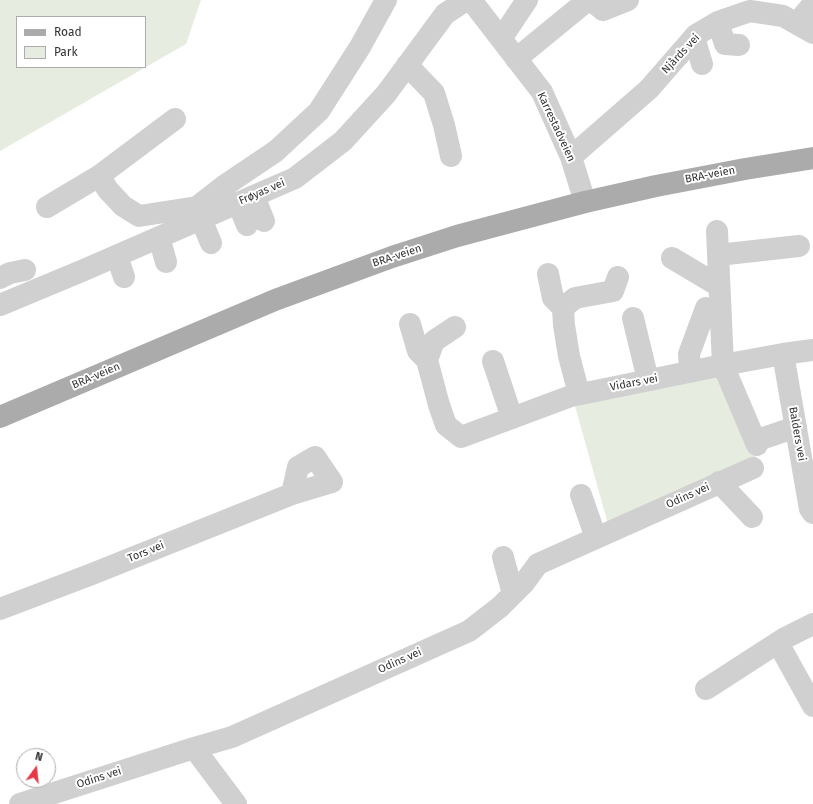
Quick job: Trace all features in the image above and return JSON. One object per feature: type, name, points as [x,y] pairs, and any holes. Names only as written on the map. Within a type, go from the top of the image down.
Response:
[{"type":"main road","name":"BRA-veien","points":[[0,418],[275,300],[392,257],[457,236],[585,202],[656,186],[813,158]]},
{"type":"street","points":[[203,214],[224,186],[276,151],[319,111],[360,47],[386,0]]},
{"type":"street","name":"Frøyas vei","points":[[0,305],[117,256],[159,237],[203,214],[246,199],[295,178],[343,141],[386,94],[445,14],[466,0]]},
{"type":"street","name":"Karrestadveien","points":[[471,0],[542,92],[571,157],[585,202]]},
{"type":"street","points":[[501,39],[527,0]]},
{"type":"street","points":[[520,64],[590,0],[603,10],[628,0]]},
{"type":"street","points":[[805,28],[813,4]]},
{"type":"street","name":"Njårds vei","points":[[571,157],[649,89],[696,35],[718,22],[751,5],[778,7],[783,16],[805,28]]},
{"type":"street","points":[[718,22],[725,44],[739,45]]},
{"type":"street","points":[[520,64],[555,41],[567,27]]},
{"type":"street","points":[[694,37],[702,64]]},
{"type":"street","points":[[408,64],[434,93],[444,125],[451,156]]},
{"type":"street","points":[[47,207],[99,176],[175,119]]},
{"type":"street","points":[[99,176],[108,190],[123,206],[139,216],[203,214]]},
{"type":"street","points":[[246,199],[256,223]]},
{"type":"street","points":[[203,214],[211,243]]},
{"type":"street","points":[[717,231],[723,365],[756,443],[796,427]]},
{"type":"street","points":[[159,237],[166,262]]},
{"type":"street","points":[[718,255],[799,246]]},
{"type":"street","points":[[117,256],[124,277]]},
{"type":"street","points":[[672,258],[719,286]]},
{"type":"street","points":[[0,278],[10,273],[25,270]]},
{"type":"street","points":[[548,274],[553,298],[563,308],[563,354],[579,394]]},
{"type":"street","points":[[563,308],[575,298],[613,291],[618,278]]},
{"type":"street","points":[[690,372],[689,354],[706,308]]},
{"type":"street","points":[[633,318],[648,380]]},
{"type":"street","points":[[410,324],[418,351],[428,360],[434,341],[455,327]]},
{"type":"street","name":"Vidars vei","points":[[428,360],[438,405],[446,425],[461,437],[570,396],[723,365],[813,350]]},
{"type":"street","name":"Balders vei","points":[[783,354],[796,427],[807,453],[810,508],[813,514]]},
{"type":"street","points":[[493,361],[512,418]]},
{"type":"street","name":"Odins vei","points":[[20,804],[232,737],[469,631],[500,607],[524,583],[538,564],[753,468]]},
{"type":"street","points":[[719,482],[752,517]]},
{"type":"street","name":"Tors vei","points":[[0,609],[292,494]]},
{"type":"street","points":[[581,495],[596,538]]},
{"type":"street","points":[[503,557],[513,594]]},
{"type":"street","points":[[706,689],[778,643],[813,624]]},
{"type":"street","points":[[778,643],[813,706]]},
{"type":"street","points":[[194,748],[236,804]]},
{"type":"green space","points":[[0,0],[201,0],[186,44],[146,67],[146,16],[16,16],[16,68],[144,68],[0,151]]},
{"type":"green space","points":[[716,375],[757,458],[608,524],[575,406]]}]
